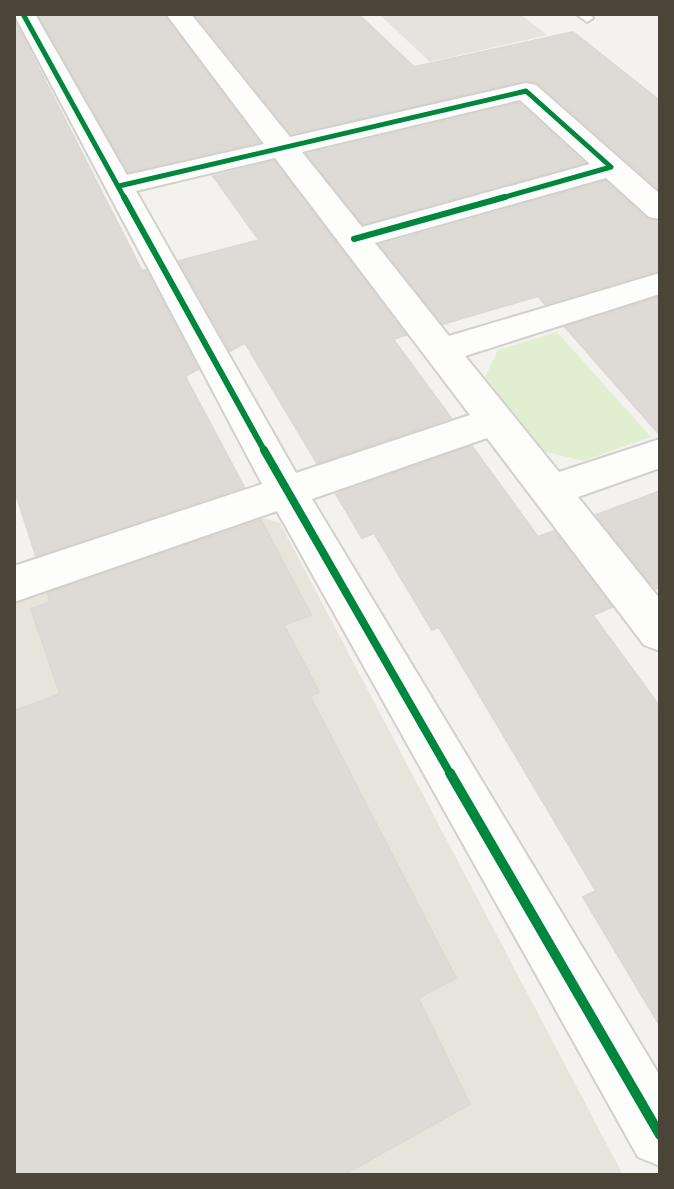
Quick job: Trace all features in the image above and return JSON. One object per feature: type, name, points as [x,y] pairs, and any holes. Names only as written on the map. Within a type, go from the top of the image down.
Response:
[{"type":"street","points":[[23,14],[39,70],[119,186],[287,492],[660,1135]]},
{"type":"street","points":[[178,14],[660,632]]},
{"type":"street","points":[[119,186],[526,91],[660,210]]},
{"type":"street","points":[[354,239],[611,167]]},
{"type":"street","points":[[441,351],[660,283]]},
{"type":"street","points":[[14,584],[495,421]]},
{"type":"street","points":[[550,491],[660,453]]},
{"type":"shaded area","points":[[379,14],[520,14],[547,35],[430,62]]},
{"type":"shaded area","points":[[259,517],[280,523],[623,1175],[14,1175],[14,602]]},
{"type":"green space","points":[[557,332],[651,437],[583,461],[543,451],[485,377],[498,350]]},
{"type":"building","points":[[38,14],[163,14],[259,142],[128,172]]},
{"type":"building","points":[[195,14],[358,14],[414,67],[573,32],[660,101],[660,190],[538,83],[527,80],[291,134]]},
{"type":"building","points":[[14,20],[142,271],[146,270],[198,369],[185,376],[244,487],[36,556],[14,488]]},
{"type":"building","points":[[519,103],[584,163],[363,224],[307,154]]},
{"type":"building","points":[[274,161],[406,335],[393,339],[451,418],[317,463],[245,343],[230,351],[179,261],[259,240],[213,176]]},
{"type":"building","points":[[605,181],[647,219],[660,222],[660,270],[545,304],[538,296],[443,324],[380,245]]},
{"type":"building","points":[[660,297],[660,435],[565,327]]},
{"type":"building","points":[[472,446],[538,537],[554,531],[612,607],[593,615],[660,707],[660,1026],[583,897],[596,891],[439,627],[432,630],[374,533],[362,538],[336,494]]},
{"type":"building","points":[[660,491],[660,587],[655,589],[596,515]]},
{"type":"building","points":[[261,520],[311,615],[284,625],[319,692],[310,696],[456,978],[418,998],[470,1104],[343,1175],[14,1175],[14,711],[60,694],[31,609],[50,602],[48,593]]},
{"type":"cycle path","points":[[23,14],[287,492],[660,1135]]},
{"type":"cycle path","points":[[119,186],[526,91],[611,167],[354,239]]}]
